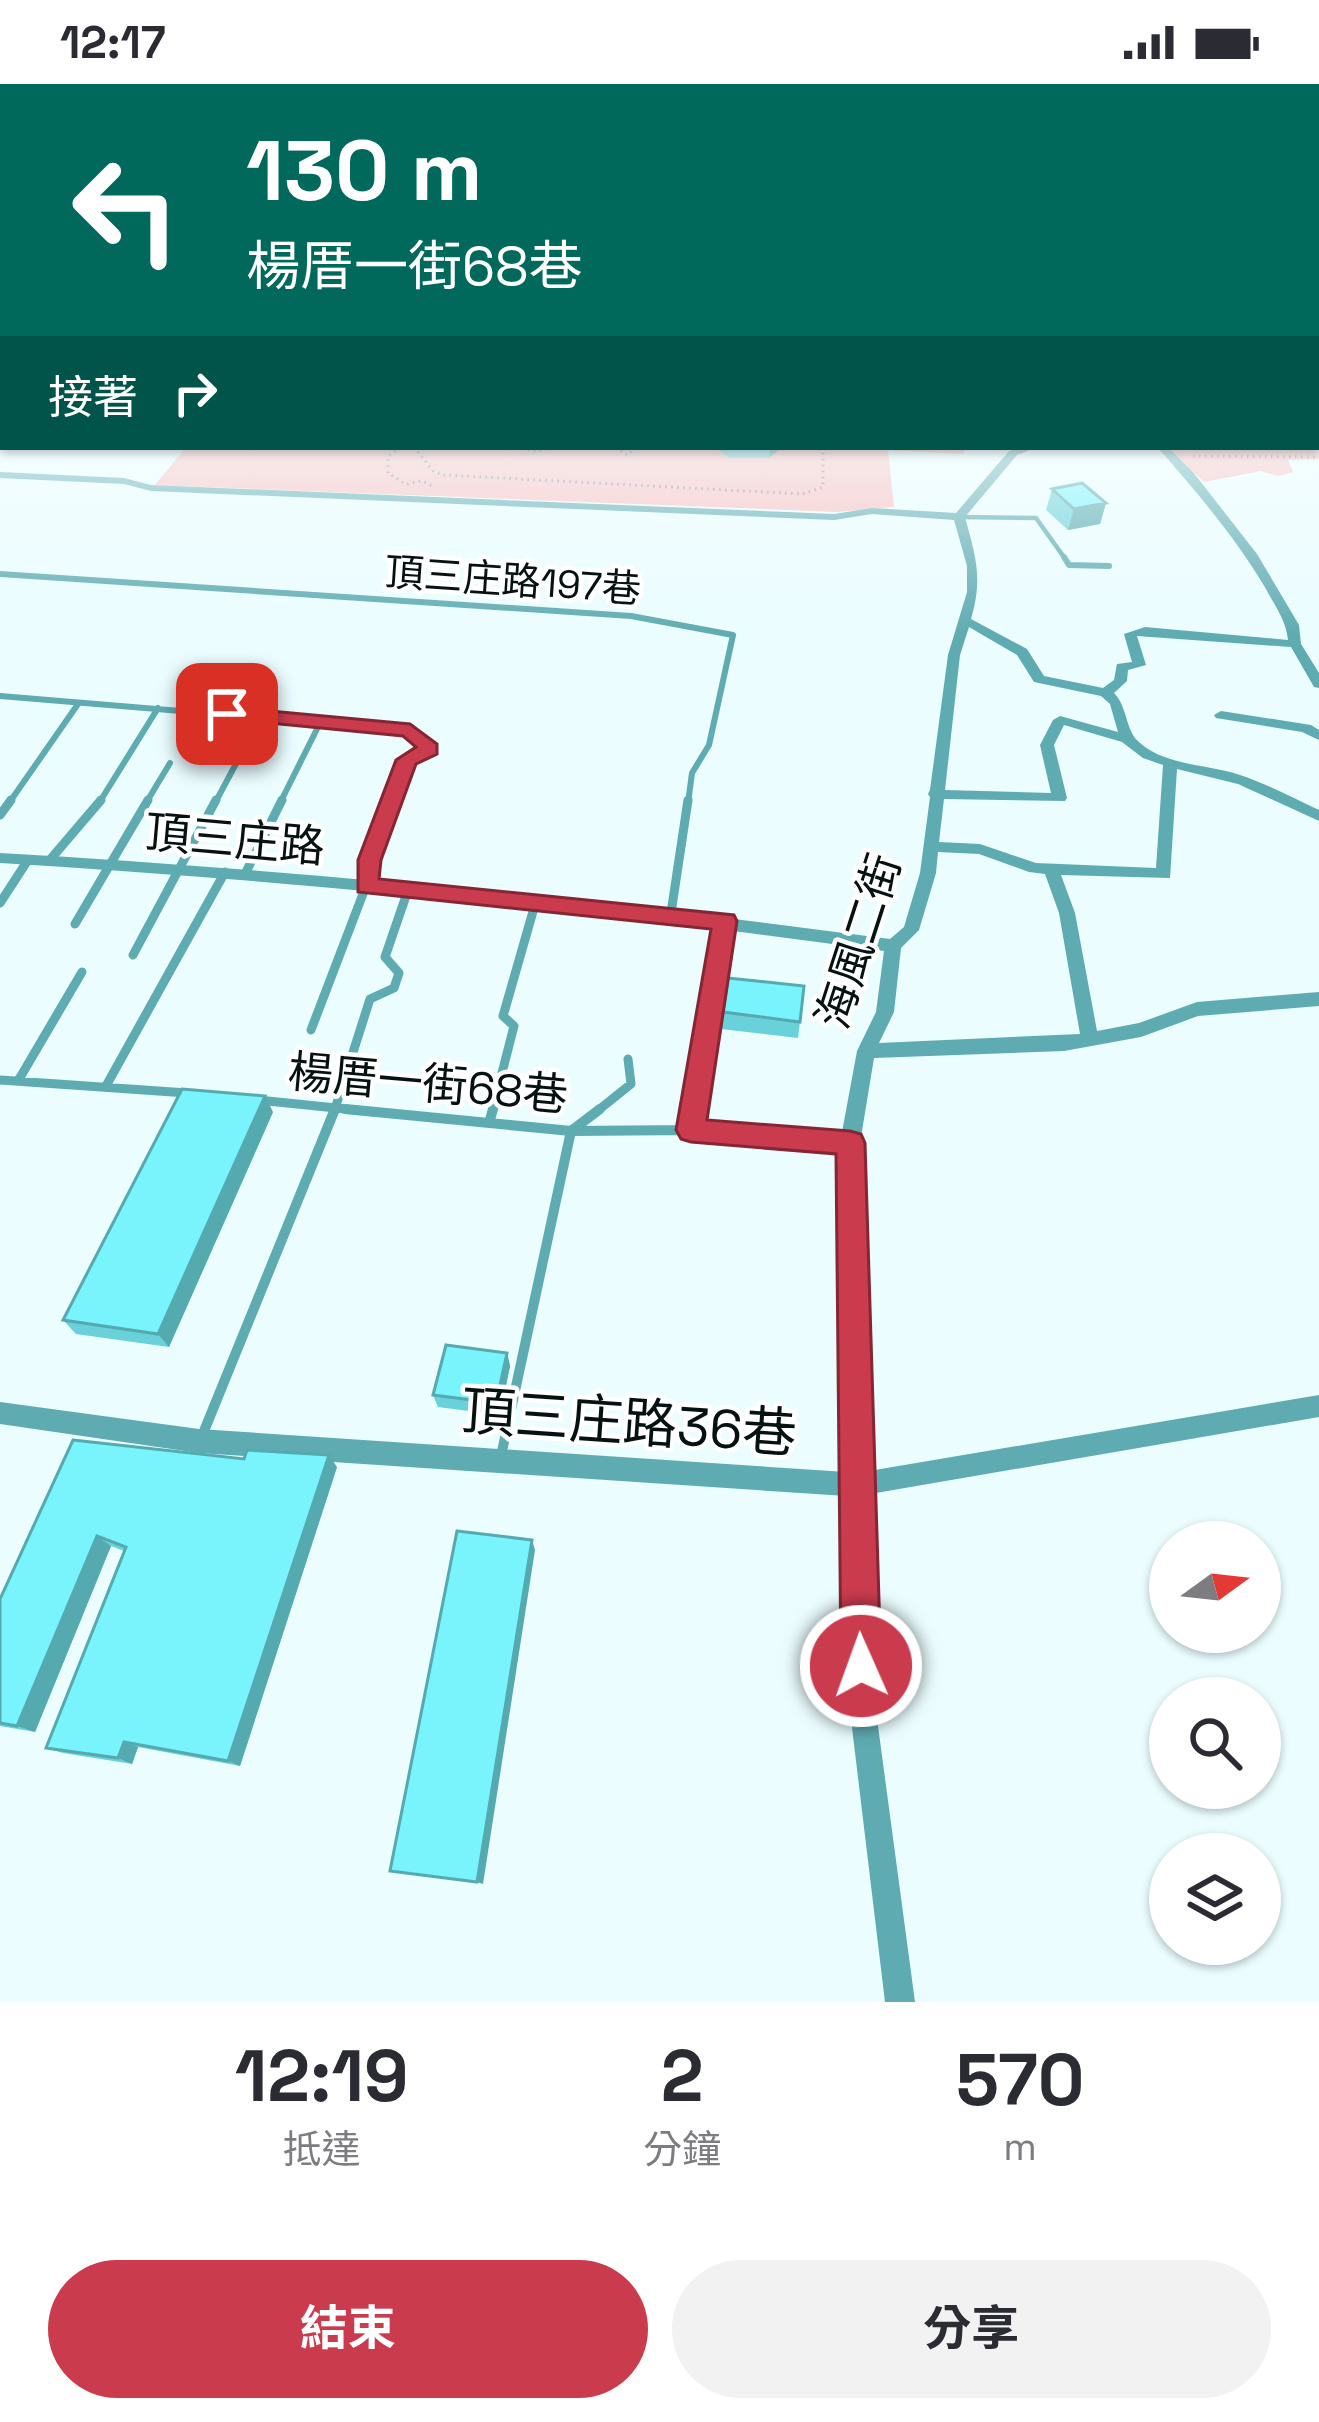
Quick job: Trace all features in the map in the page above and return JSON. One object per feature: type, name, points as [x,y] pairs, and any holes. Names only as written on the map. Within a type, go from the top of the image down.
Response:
[{"type":"street","points":[[0,475],[124,481],[152,488],[834,517],[872,511],[959,517],[1008,458]]},
{"type":"street","points":[[1172,458],[1251,554],[1293,625],[1295,644],[1319,683]]},
{"type":"street","name":"海風二街","points":[[900,2002],[863,1712],[850,1143],[866,1052],[885,1012],[893,946],[911,930],[933,847],[935,794],[954,655],[968,622],[973,566],[959,517]]},
{"type":"street","points":[[968,622],[1022,652],[1039,680],[1106,693],[1116,704],[1133,747],[1170,762],[1236,778],[1319,816]]},
{"type":"street","points":[[1106,693],[1120,681],[1122,668],[1139,665],[1130,634],[1145,631],[1295,644]]},
{"type":"street","points":[[1221,715],[1284,723],[1319,736]]},
{"type":"street","points":[[935,794],[1060,798],[1047,745],[1060,720],[1126,739]]},
{"type":"street","points":[[933,847],[980,849],[1051,869],[1164,874],[1170,762]]},
{"type":"street","name":"頂三庄路","points":[[0,858],[225,872],[670,913],[893,946]]},
{"type":"street","points":[[1051,869],[1067,913],[1090,1040]]},
{"type":"street","points":[[866,1052],[1090,1040],[1141,1030],[1197,1009],[1319,999]]},
{"type":"street","name":"頂三庄路36巷","points":[[0,1413],[200,1441],[855,1485],[1319,1406]]},
{"type":"lane","points":[[959,517],[1036,518],[1069,566],[1108,566]]},
{"type":"lane","name":"頂三庄路197巷","points":[[0,574],[631,616],[734,635],[709,745],[692,772],[670,913]]},
{"type":"lane","points":[[0,696],[410,730],[430,749],[406,760],[370,860],[366,886],[310,1030]]},
{"type":"lane","points":[[0,814],[78,704]]},
{"type":"lane","points":[[49,861],[94,812],[158,708]]},
{"type":"lane","points":[[133,955],[261,717]]},
{"type":"lane","points":[[245,874],[320,723]]},
{"type":"lane","points":[[75,924],[170,763]]},
{"type":"lane","points":[[0,903],[28,860]]},
{"type":"lane","points":[[106,1086],[225,872]]},
{"type":"lane","points":[[200,1441],[336,1107],[370,999],[394,988],[399,973],[386,957],[408,890]]},
{"type":"lane","points":[[490,1120],[514,1026],[502,1016],[536,902]]},
{"type":"lane","points":[[691,1130],[725,921]]},
{"type":"lane","points":[[18,1081],[82,972]]},
{"type":"lane","points":[[500,1462],[571,1131],[631,1084],[628,1059]]},
{"type":"lane","points":[[0,1080],[198,1094]]},
{"type":"lane","name":"楊厝一街68巷","points":[[244,1099],[571,1131],[691,1130],[850,1143]]},
{"type":"path","points":[[388,458],[388,473]]},
{"type":"path","points":[[422,458],[434,472],[444,475],[803,494],[823,487],[823,458]]},
{"type":"path","points":[[379,475],[388,473],[407,484]]},
{"type":"shaded area","points":[[177,458],[889,458],[894,507],[837,512],[155,485]]},
{"type":"shaded area","points":[[1178,458],[1319,458],[1288,460],[1293,472],[1278,476],[1261,471],[1204,482]]},
{"type":"building","points":[[1082,483],[1106,503],[1074,509],[1052,489]]},
{"type":"building","points":[[728,978],[804,986],[800,1022],[723,1012]]},
{"type":"building","points":[[182,1089],[265,1096],[158,1334],[63,1320]]},
{"type":"building","points":[[446,1345],[507,1353],[496,1403],[433,1395]]},
{"type":"building","points":[[73,1440],[244,1459],[247,1450],[329,1455],[228,1761],[124,1742],[118,1758],[46,1748],[126,1547],[97,1536],[17,1726],[0,1723],[0,1599]]},
{"type":"building","points":[[457,1531],[532,1540],[477,1882],[390,1871]]},
{"type":"route","points":[[227,714],[410,730],[430,749],[406,760],[370,860],[366,886],[725,921],[691,1130],[850,1143],[861,1666]]}]
